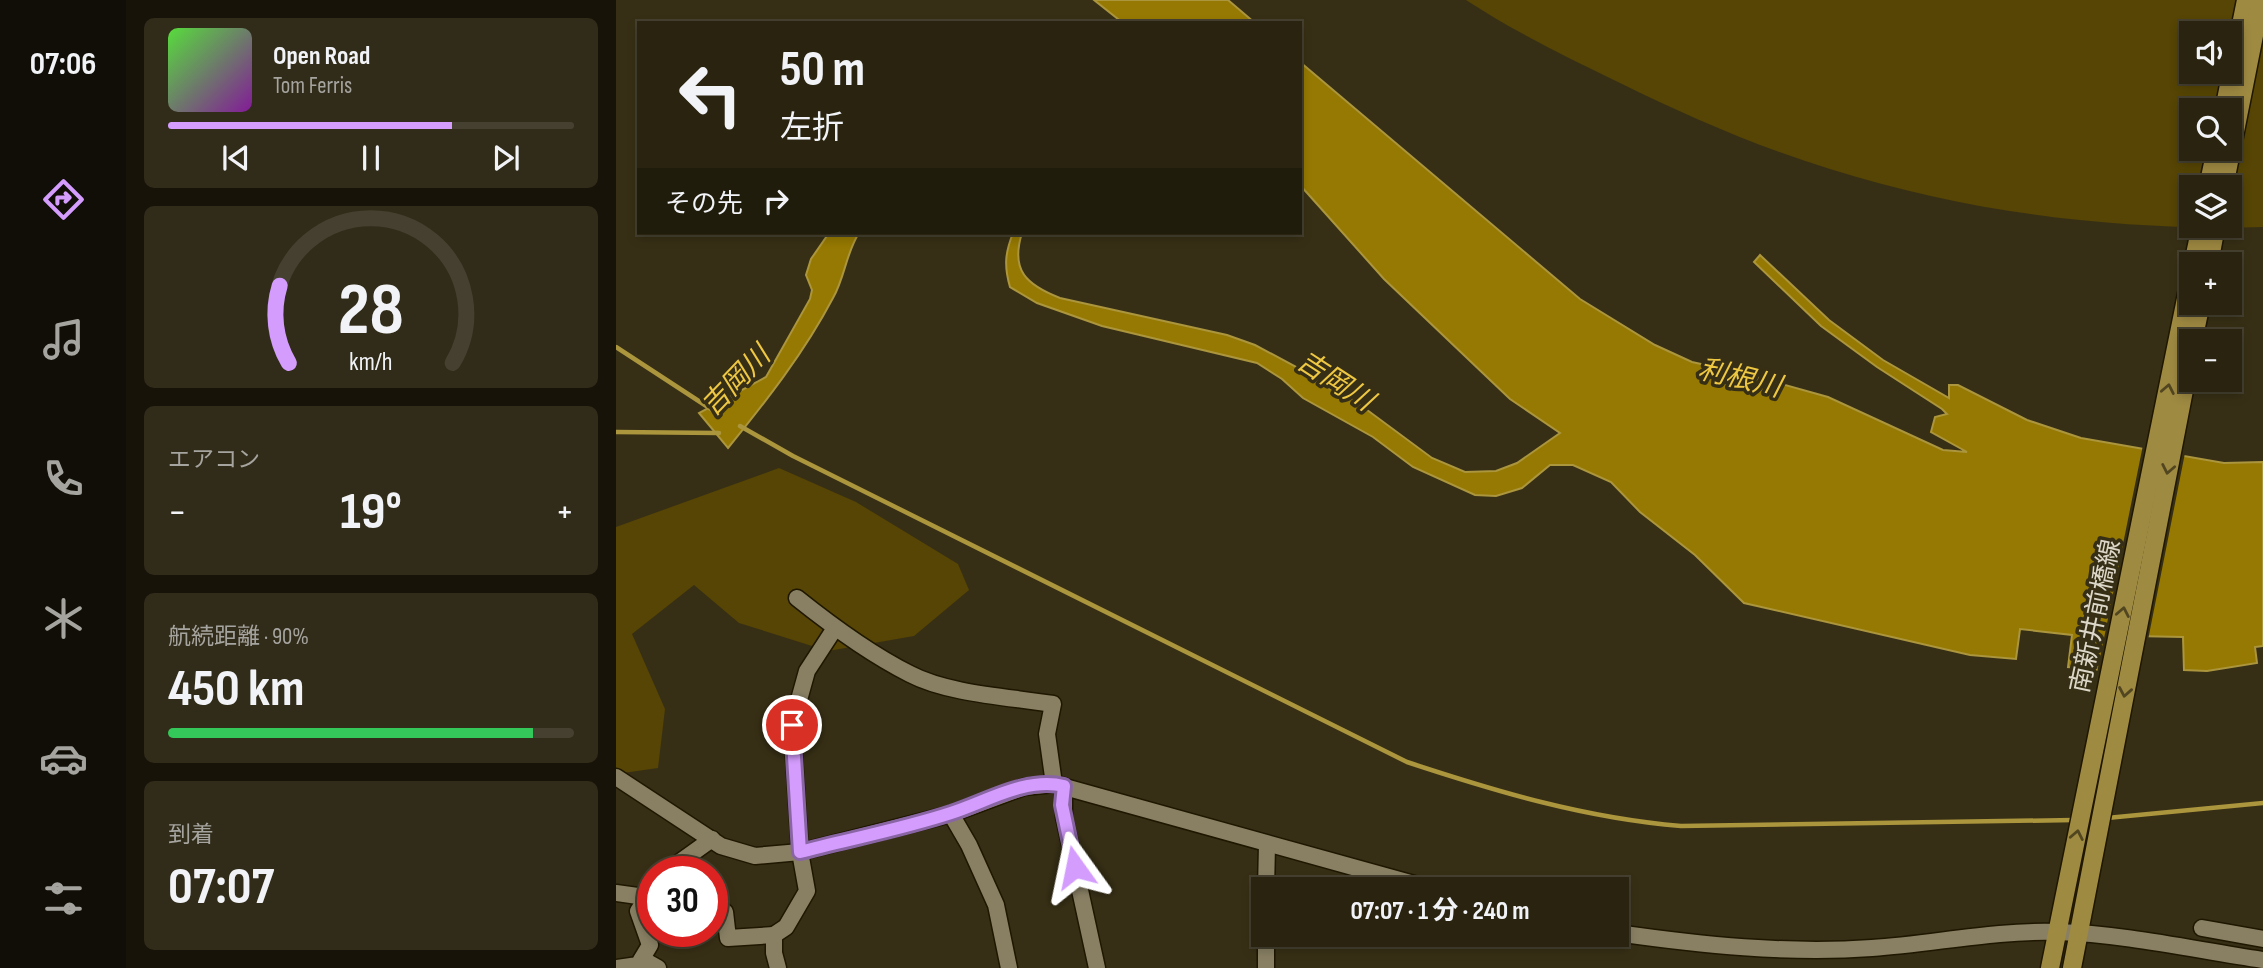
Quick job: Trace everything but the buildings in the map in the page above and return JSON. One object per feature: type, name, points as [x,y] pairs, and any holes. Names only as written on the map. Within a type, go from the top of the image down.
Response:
[{"type":"main road","points":[[2226,98],[2246,0]]},
{"type":"main road","points":[[2226,175],[2261,0]]},
{"type":"main road","name":"南新井前橋線","points":[[2050,967],[2183,315]]},
{"type":"main road","name":"南新井前橋線","points":[[2071,968],[2184,392]]},
{"type":"street","points":[[797,598],[835,628],[911,676],[962,690],[1053,704],[1048,734],[1097,968]]},
{"type":"street","points":[[728,938],[774,935],[786,927],[807,891],[800,852],[792,725],[807,671],[835,628]]},
{"type":"street","points":[[616,777],[721,846],[755,856],[800,852],[951,814],[1024,787],[1059,785],[1387,877]]},
{"type":"street","points":[[951,814],[969,845],[996,905],[1009,968]]},
{"type":"street","points":[[688,856],[712,839]]},
{"type":"street","points":[[1266,877],[1267,845]]},
{"type":"street","points":[[616,893],[637,892]]},
{"type":"street","points":[[2202,928],[2263,939]]},
{"type":"street","points":[[1629,934],[1716,945],[1833,949],[1884,947],[2006,932],[2057,932],[2263,960]]},
{"type":"street","points":[[774,935],[774,953],[778,968]]},
{"type":"street","points":[[616,968],[638,965],[649,947]]},
{"type":"street","points":[[1266,947],[1266,968]]},
{"type":"street","points":[[642,960],[658,968]]},
{"type":"shaded area","points":[[1466,0],[2263,0],[2263,227],[2242,227],[2242,175],[2179,175],[2179,226],[2044,216],[1990,208],[1883,184],[1776,151],[1697,119],[1523,34]]},
{"type":"shaded area","points":[[779,468],[856,502],[958,564],[969,590],[914,636],[828,651],[739,623],[694,585],[632,634],[665,709],[658,768],[616,774],[616,527]]},
{"type":"water","points":[[1094,0],[1228,0],[1253,21],[1120,21]]},
{"type":"water","name":"利根川","points":[[1302,64],[1580,299],[1655,345],[1692,362],[1828,397],[1943,450],[1967,452],[1931,432],[1935,417],[1947,414],[1942,409],[1877,367],[1821,326],[1754,262],[1760,255],[1829,320],[1883,360],[1949,398],[1949,385],[1958,385],[2027,420],[2081,438],[2224,463],[2263,462],[2263,646],[2255,647],[2257,663],[2207,671],[2184,670],[2183,637],[2134,636],[2099,670],[2068,667],[2072,635],[2020,629],[2016,659],[1970,655],[1744,603],[1695,555],[1640,512],[1611,482],[1573,465],[1550,465],[1522,488],[1496,496],[1475,495],[1413,467],[1373,437],[1303,398],[1282,379],[1257,363],[1102,326],[1037,303],[1010,287],[1006,260],[1012,235],[1022,235],[1018,257],[1020,267],[1030,282],[1038,288],[1060,298],[1227,335],[1255,345],[1302,370],[1322,385],[1351,398],[1432,458],[1465,472],[1496,471],[1517,463],[1560,433],[1510,399],[1384,279],[1302,187]]},
{"type":"water","points":[[828,235],[858,235],[837,290],[822,318],[771,394],[728,448],[699,413],[766,377],[810,299],[812,290],[806,275],[811,259]]},
{"type":"pier","points":[[2143,445],[2185,453],[2148,640],[2137,639],[2132,675],[2097,673]]},
{"type":"waterway","points":[[616,347],[714,411]]},
{"type":"waterway","points":[[740,426],[793,456],[1407,762],[1475,784],[1610,817],[1681,826],[2074,820]]},
{"type":"waterway","name":"吉岡川","points":[[616,432],[719,433]]},
{"type":"waterway","points":[[2107,818],[2263,803]]},
{"type":"route","points":[[792,725],[800,852],[951,814],[1024,787],[1054,784],[1064,786],[1062,805],[1075,867]]}]
